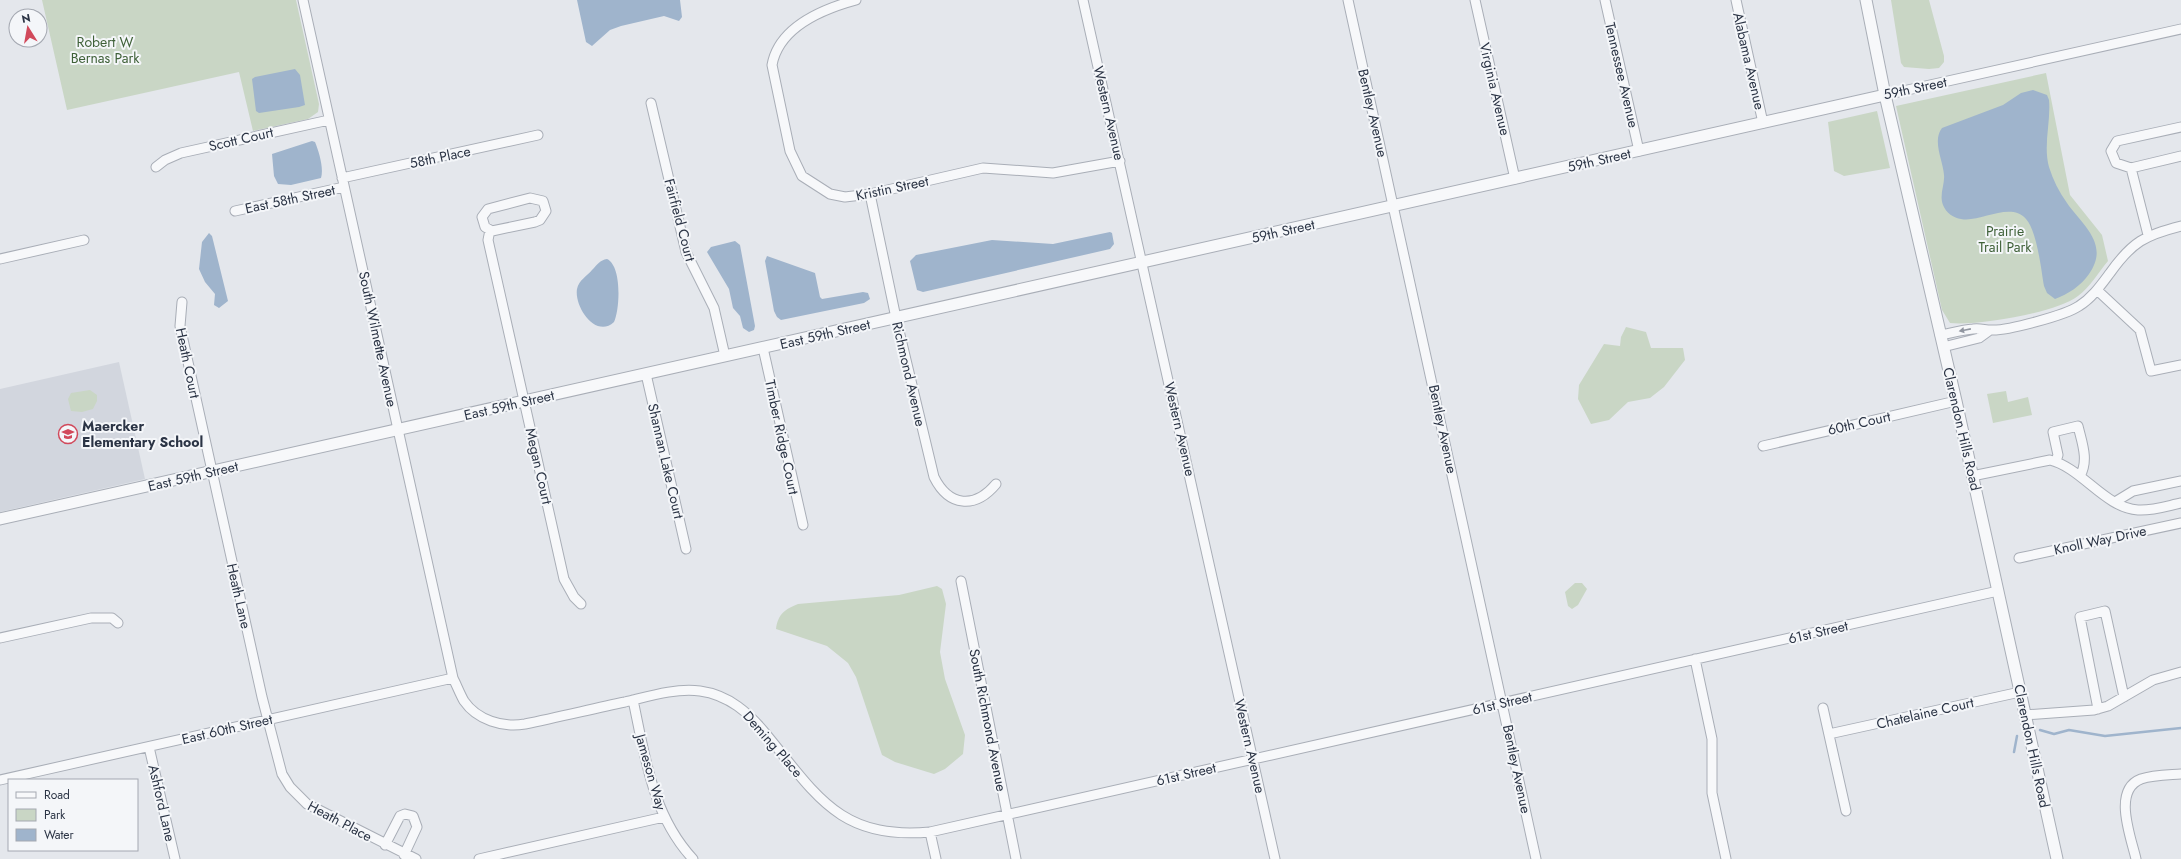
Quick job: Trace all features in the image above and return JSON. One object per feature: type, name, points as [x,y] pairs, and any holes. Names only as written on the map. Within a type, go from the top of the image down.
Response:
[{"type":"street","name":"South Wilmette Avenue","points":[[303,0],[453,678]]},
{"type":"street","name":"Kristin Street","points":[[856,0],[822,12],[812,18],[786,37],[778,47],[774,56],[773,70],[790,151],[802,176],[830,194],[845,197],[870,194],[983,168],[1052,173],[1120,161]]},
{"type":"street","name":"Western Avenue","points":[[1083,0],[1143,262],[1275,859]]},
{"type":"street","name":"Bentley Avenue","points":[[1348,0],[1536,859]]},
{"type":"street","name":"Virginia Avenue","points":[[1475,0],[1515,179]]},
{"type":"street","name":"Tennessee Avenue","points":[[1605,0],[1639,151]]},
{"type":"street","name":"Alabama Avenue","points":[[1736,0],[1763,123]]},
{"type":"street","name":"Clarendon Hills Road","points":[[1866,0],[1885,95],[1956,401],[2057,859]]},
{"type":"street","name":"59th Street","points":[[1017,291],[2181,29]]},
{"type":"street","name":"Fairfield Court","points":[[651,103],[686,252],[714,308],[726,356]]},
{"type":"street","name":"Scott Court","points":[[156,167],[165,160],[181,153],[329,120]]},
{"type":"street","points":[[2181,127],[2117,141],[2111,151],[2112,157],[2116,163],[2131,168],[2181,156]]},
{"type":"street","name":"58th Place","points":[[343,183],[538,135]]},
{"type":"street","points":[[2131,168],[2148,235]]},
{"type":"street","name":"East 58th Street","points":[[235,211],[343,183]]},
{"type":"street","name":"Richmond Avenue","points":[[870,194],[896,318],[928,454],[939,487],[948,495],[957,500],[969,502],[988,493],[996,484]]},
{"type":"street","name":"Megan Court","points":[[530,198],[542,200],[546,206],[546,212],[540,220],[498,230],[490,230],[483,223],[482,217],[488,208],[530,198]]},
{"type":"street","points":[[1940,335],[1972,329],[1990,330],[2070,311],[2085,302],[2097,290],[2127,252],[2148,235],[2181,226]]},
{"type":"street","name":"Megan Court","points":[[490,230],[488,240],[564,579],[574,597],[581,604]]},
{"type":"street","points":[[0,259],[84,240]]},
{"type":"street","points":[[2097,290],[2140,330],[2151,371],[2181,365]]},
{"type":"street","name":"East 59th Street","points":[[0,520],[1017,291]]},
{"type":"street","name":"Heath Court","points":[[182,302],[180,326],[212,472]]},
{"type":"street","points":[[1943,347],[1979,338],[1990,330]]},
{"type":"street","name":"Timber Ridge Court","points":[[763,348],[803,525]]},
{"type":"street","name":"Shannan Lake Court","points":[[646,374],[686,549]]},
{"type":"street","name":"60th Court","points":[[1763,446],[1956,401]]},
{"type":"street","points":[[2056,461],[2058,455],[2053,432],[2078,426],[2086,461],[2085,468],[2080,476]]},
{"type":"street","points":[[1972,476],[2044,460],[2056,461],[2080,476],[2115,502],[2130,509],[2146,510],[2181,503]]},
{"type":"street","name":"Heath Lane","points":[[212,472],[268,720]]},
{"type":"street","points":[[2115,502],[2133,491],[2181,481]]},
{"type":"street","name":"Knoll Way Drive","points":[[2020,558],[2181,523]]},
{"type":"street","name":"South Richmond Avenue","points":[[961,581],[1016,859]]},
{"type":"street","name":"61st Street","points":[[1007,814],[1998,591]]},
{"type":"street","points":[[2098,709],[2080,617],[2106,611],[2124,697]]},
{"type":"street","points":[[0,638],[91,618],[112,618],[118,623]]},
{"type":"street","points":[[1695,659],[1712,738],[1712,793],[1726,859]]},
{"type":"street","points":[[2025,715],[2098,709],[2108,706],[2153,680],[2181,672]]},
{"type":"street","name":"Deming Place","points":[[453,678],[465,702],[478,716],[503,725],[525,724],[686,690],[700,691],[719,696],[736,704],[752,718],[812,790],[838,814],[864,827],[881,832],[904,834],[930,832],[1007,814]]},
{"type":"street","name":"East 60th Street","points":[[0,780],[453,678]]},
{"type":"street","name":"Chatelaine Court","points":[[1829,734],[2020,692]]},
{"type":"street","name":"Jameson Way","points":[[633,700],[654,794],[664,817],[682,846],[693,859]]},
{"type":"street","points":[[1823,708],[1846,811]]},
{"type":"street","name":"Heath Place","points":[[268,720],[282,774],[300,798],[307,804],[385,845],[416,859]]},
{"type":"street","name":"Ashford Lane","points":[[150,747],[175,859]]},
{"type":"street","points":[[2136,859],[2124,803],[2126,795],[2133,784],[2148,777],[2181,774]]},
{"type":"street","points":[[385,845],[400,816],[405,814],[413,816],[417,827],[404,854]]},
{"type":"street","points":[[479,859],[664,817]]},
{"type":"street","points":[[930,832],[936,859]]},
{"type":"shaded area","name":"Maercker Elementary School","points":[[119,362],[145,479],[0,512],[0,389]]},
{"type":"green space","name":"Robert W Bernas Park","points":[[42,0],[296,0],[319,104],[318,112],[308,119],[253,131],[239,72],[67,110],[48,26],[48,8],[44,8]]},
{"type":"green space","points":[[1891,0],[1929,0],[1944,56],[1944,62],[1939,68],[1929,69],[1904,67],[1901,63]]},
{"type":"green space","name":"Prairie Trail Park","points":[[2046,73],[2070,195],[2102,235],[2108,261],[2094,280],[2078,296],[2053,308],[1997,320],[1950,323],[1942,310],[1896,106]]},
{"type":"green space","points":[[1877,111],[1890,168],[1844,176],[1834,171],[1828,122]]},
{"type":"green space","points":[[1626,327],[1646,332],[1651,348],[1683,348],[1685,360],[1664,387],[1650,398],[1628,402],[1609,420],[1591,424],[1578,399],[1579,385],[1604,344],[1620,346],[1621,337]]},
{"type":"green space","points":[[90,390],[97,395],[97,401],[93,409],[82,412],[71,411],[68,399],[71,393]]},
{"type":"green space","points":[[2006,391],[2008,402],[2028,397],[2032,415],[1993,423],[1987,394]]},
{"type":"green space","points":[[1575,583],[1582,583],[1587,589],[1578,605],[1572,609],[1568,606],[1565,592]]},
{"type":"green space","points":[[937,586],[942,589],[946,604],[940,652],[945,679],[965,735],[963,754],[945,769],[934,774],[895,762],[882,755],[856,677],[848,663],[827,646],[776,629],[780,616],[789,608],[798,604],[899,595]]},
{"type":"water","points":[[577,0],[680,0],[682,17],[679,21],[664,16],[621,26],[610,30],[592,46],[586,42]]},
{"type":"water","points":[[295,69],[300,75],[305,105],[259,113],[256,111],[252,79],[255,77]]},
{"type":"water","points":[[2033,90],[2047,95],[2049,100],[2047,159],[2052,177],[2064,199],[2092,236],[2097,253],[2095,263],[2086,278],[2074,289],[2055,299],[2047,293],[2044,286],[2036,241],[2026,219],[2019,214],[2003,212],[1977,218],[1961,219],[1948,213],[1944,208],[1942,201],[1944,175],[1938,139],[1942,128],[2003,105],[2021,93]]},
{"type":"water","points":[[312,141],[315,142],[319,155],[322,170],[321,178],[291,185],[278,184],[274,176],[272,154]]},
{"type":"water","points":[[1110,232],[1112,233],[1114,244],[1110,249],[923,292],[917,290],[910,261],[916,255],[992,240],[1053,244]]},
{"type":"water","points":[[209,233],[212,236],[228,301],[219,308],[214,305],[215,294],[205,282],[199,269],[202,242]]},
{"type":"water","points":[[735,241],[740,245],[755,326],[754,330],[749,332],[743,328],[740,316],[733,308],[729,289],[707,252],[711,247]]},
{"type":"water","points":[[767,256],[815,273],[820,297],[822,299],[863,292],[868,293],[870,299],[864,303],[781,320],[777,317],[774,311],[765,261]]},
{"type":"water","points":[[607,259],[612,263],[615,270],[618,288],[618,308],[614,322],[607,326],[600,327],[588,319],[583,312],[579,304],[577,289],[581,281],[602,260]]},
{"type":"waterway","points":[[2040,730],[2054,734],[2069,730],[2105,736],[2181,728]]},
{"type":"waterway","points":[[2014,752],[2017,736]]},
{"type":"place","name":"Maercker Elementary School","points":[[68,434]]}]
